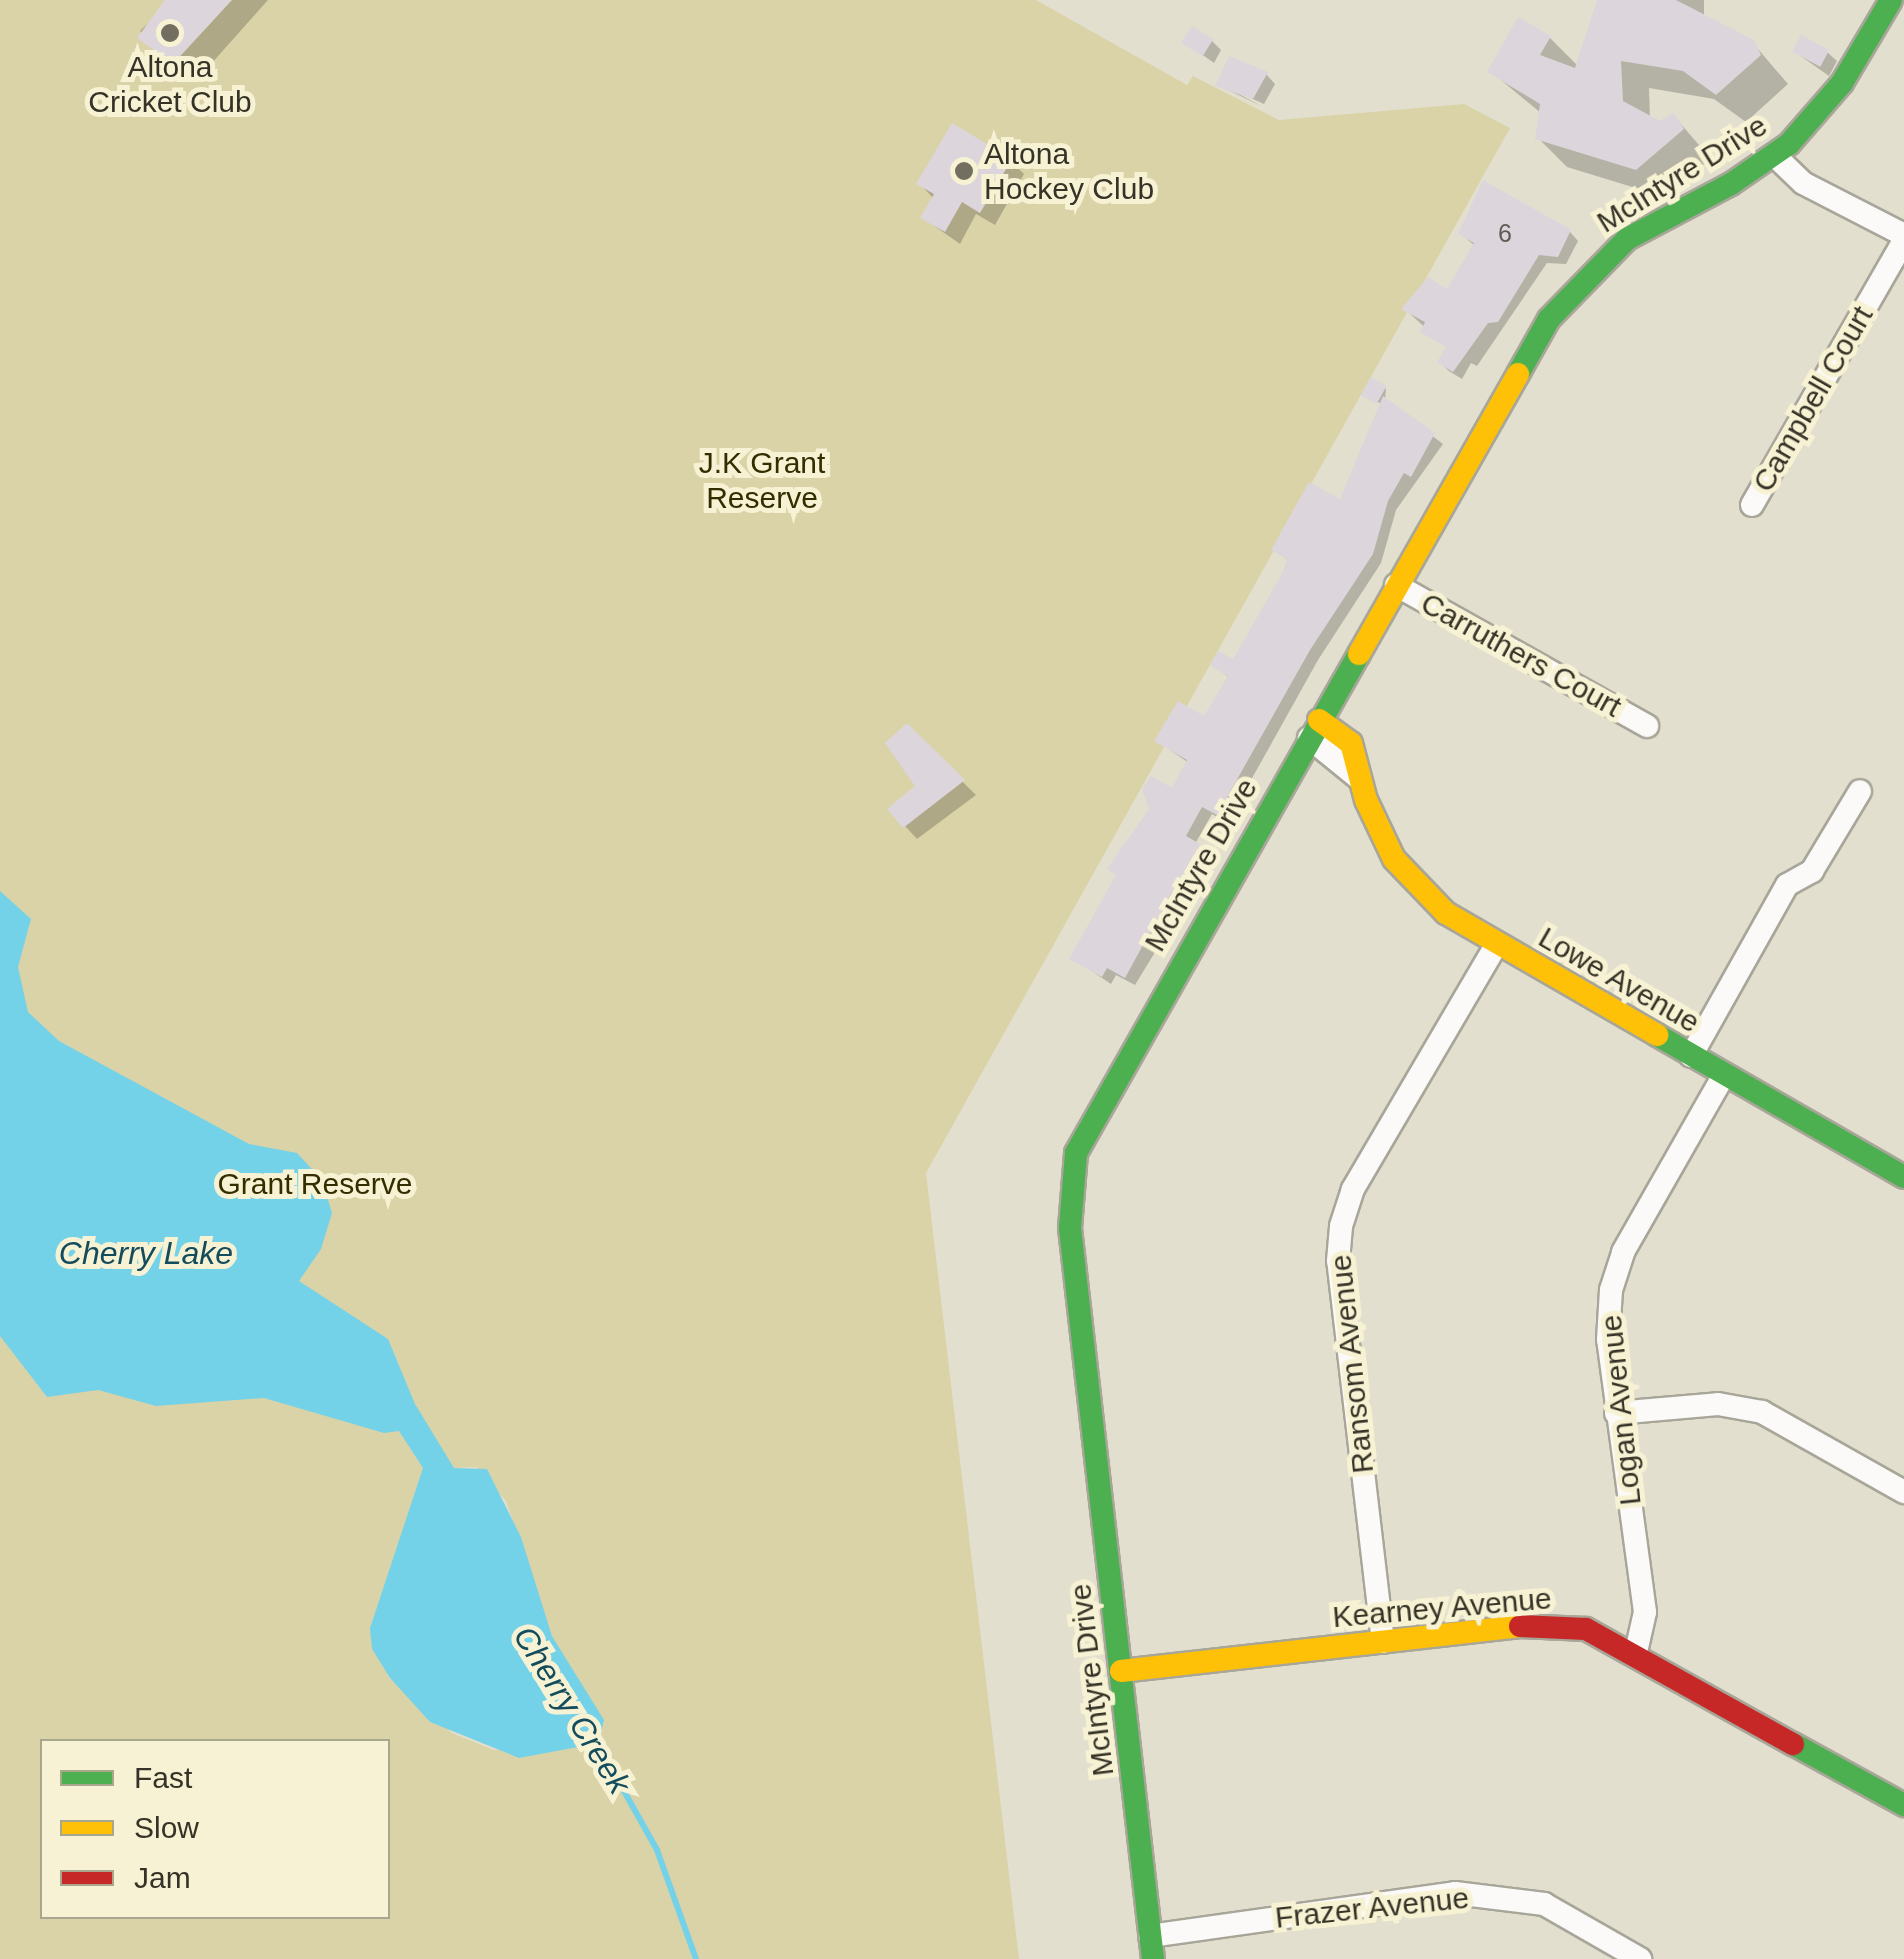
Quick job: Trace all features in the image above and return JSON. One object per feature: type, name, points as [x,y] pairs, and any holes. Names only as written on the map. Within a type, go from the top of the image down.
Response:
[{"type":"street","name":"McIntyre Drive","points":[[1152,1947],[1070,1228],[1072,1171],[1091,1120],[1537,337],[1576,284],[1644,228],[1782,150],[1842,83],[1890,0]]},
{"type":"street","points":[[1782,150],[1803,183],[1838,198],[1904,238]]},
{"type":"street","name":"Campbell Court","points":[[1752,505],[1904,238]]},
{"type":"street","name":"Carruthers Court","points":[[1396,585],[1647,726]]},
{"type":"street","name":"Lowe Avenue","points":[[1314,729],[1350,743],[1359,780],[1384,842],[1410,879],[1496,946],[1904,1177]]},
{"type":"street","points":[[1691,1056],[1787,884],[1812,871],[1860,791]]},
{"type":"street","name":"Ransom Avenue","points":[[1382,1642],[1338,1261],[1341,1226],[1353,1189],[1496,946]]},
{"type":"street","name":"Logan Avenue","points":[[1636,1652],[1645,1612],[1608,1340],[1611,1290],[1623,1252],[1724,1075]]},
{"type":"street","points":[[1616,1413],[1718,1404],[1762,1412],[1904,1492]]},
{"type":"street","name":"Kearney Avenue","points":[[1121,1671],[1550,1624],[1586,1629],[1636,1652],[1904,1805]]},
{"type":"street","name":"Frazer Avenue","points":[[1152,1947],[1456,1893],[1544,1904],[1640,1959]]},
{"type":"green space","points":[[0,0],[1036,0],[1187,85],[1193,76],[1279,120],[1464,104],[1510,128],[926,1173],[1019,1959],[0,1959]],"holes":[[[476,1467],[506,1501],[552,1636],[570,1666],[578,1747],[494,1750],[452,1733],[390,1679],[370,1628],[414,1497],[454,1468]]]},
{"type":"water","name":"Cherry Lake","points":[[0,891],[31,919],[18,967],[28,1012],[59,1041],[249,1144],[297,1153],[322,1180],[332,1213],[321,1249],[299,1281],[388,1339],[415,1404],[454,1468],[487,1469],[521,1537],[552,1636],[604,1720],[601,1733],[578,1747],[519,1758],[430,1722],[390,1678],[372,1649],[370,1628],[423,1468],[399,1431],[384,1433],[264,1398],[156,1406],[98,1390],[47,1397],[0,1336]]},
{"type":"building","name":"Altona Cricket Club","points":[[165,0],[232,0],[173,64],[137,38]]},
{"type":"building","points":[[1597,0],[1676,0],[1754,40],[1761,55],[1716,95],[1683,71],[1621,61],[1623,101],[1660,121],[1674,113],[1684,129],[1636,170],[1535,139],[1540,104],[1487,72],[1518,17],[1551,36],[1540,55],[1575,68]]},
{"type":"building","points":[[1192,26],[1213,39],[1203,56],[1181,43]]},
{"type":"building","points":[[1801,35],[1829,50],[1820,67],[1792,52]]},
{"type":"building","points":[[1229,56],[1268,72],[1253,99],[1215,86]]},
{"type":"building","name":"Altona Hockey Club","points":[[952,123],[1012,159],[980,213],[962,202],[945,232],[920,218],[934,194],[916,184]]},
{"type":"building","points":[[1483,180],[1571,230],[1558,257],[1539,255],[1498,322],[1488,323],[1453,372],[1437,362],[1446,347],[1420,332],[1425,322],[1401,309],[1428,277],[1447,289],[1474,243],[1458,234]]},
{"type":"building","points":[[1371,377],[1387,386],[1377,404],[1361,395]]},
{"type":"building","points":[[1383,396],[1435,433],[1411,477],[1404,473],[1388,501],[1373,554],[1310,650],[1217,815],[1202,807],[1186,836],[1200,844],[1177,895],[1172,892],[1125,978],[1107,968],[1102,977],[1069,959],[1116,875],[1107,869],[1149,809],[1142,789],[1151,776],[1172,788],[1187,760],[1154,741],[1178,701],[1204,716],[1228,676],[1210,665],[1218,651],[1233,659],[1282,574],[1287,559],[1271,550],[1309,482],[1340,499]]},
{"type":"building","points":[[907,723],[965,780],[903,828],[887,809],[915,786],[885,743]]},
{"type":"waterway","name":"Cherry Creek","points":[[592,1734],[657,1850],[696,1959]]},
{"type":"traffic: fast","points":[[1518,374],[1549,319],[1627,239],[1731,184],[1789,144],[1842,83],[1891,0]]},
{"type":"traffic: fast","points":[[1153,1959],[1070,1228],[1076,1153],[1359,654]]},
{"type":"traffic: fast","points":[[1657,1035],[1904,1177]]},
{"type":"traffic: fast","points":[[1793,1744],[1904,1805]]},
{"type":"traffic: slow","points":[[1359,654],[1518,374]]},
{"type":"traffic: slow","points":[[1319,720],[1351,743],[1366,800],[1394,859],[1446,913],[1657,1035]]},
{"type":"traffic: slow","points":[[1121,1671],[1520,1626]]},
{"type":"traffic: jam","points":[[1520,1626],[1586,1629],[1793,1744]]},
{"type":"place","name":"Altona Cricket Club","points":[[170,33]]},
{"type":"place","name":"Altona Hockey Club","points":[[964,171]]},
{"type":"park label","name":"J.K Grant Reserve","points":[[762,480]]},
{"type":"park label","name":"Grant Reserve","points":[[315,1184]]}]
